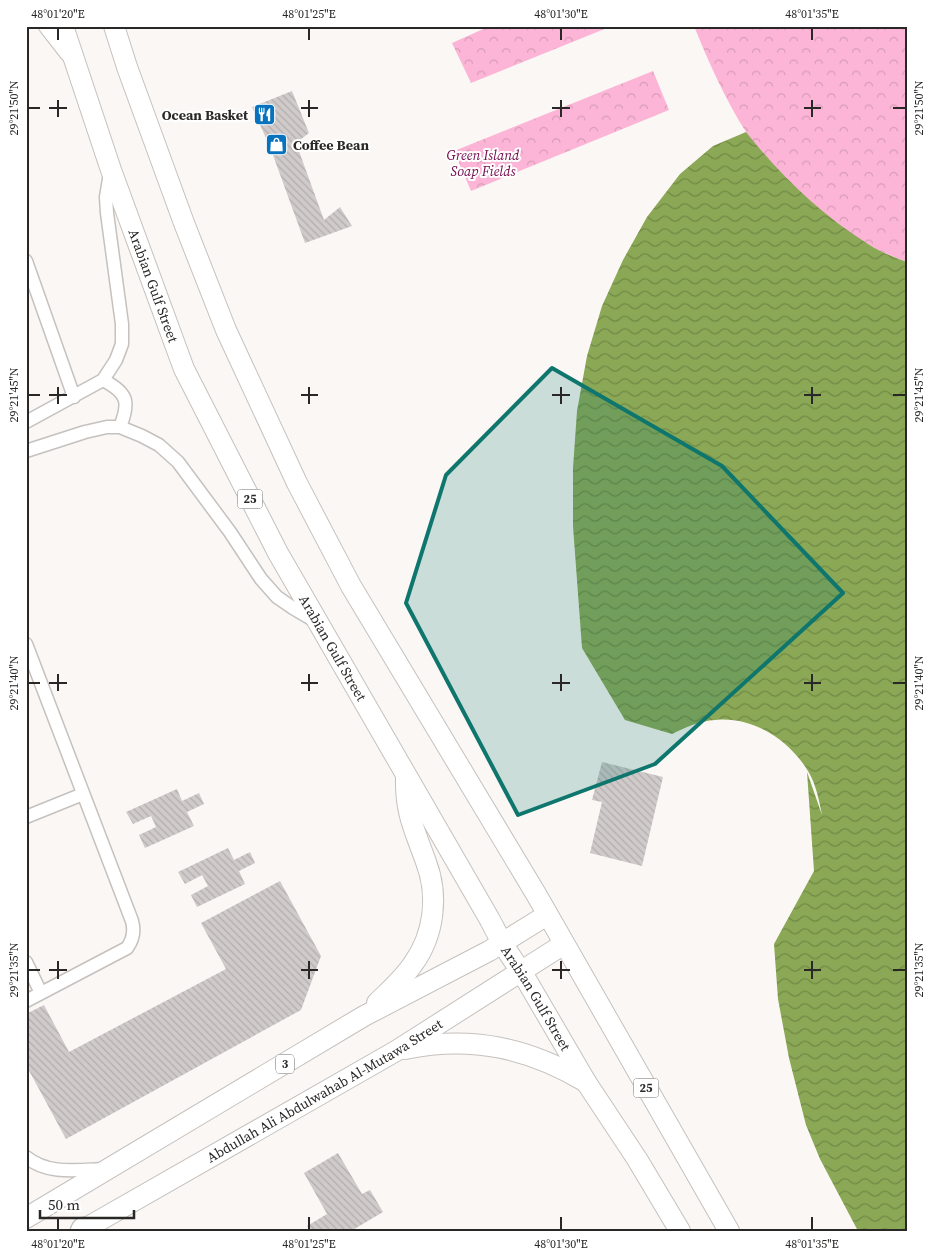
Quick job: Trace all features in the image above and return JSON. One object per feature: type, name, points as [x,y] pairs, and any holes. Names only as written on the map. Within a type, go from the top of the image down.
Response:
[{"type":"main road","points":[[48,26],[73,58]]},
{"type":"main road","name":"Arabian Gulf Street","points":[[63,26],[111,170],[184,369],[278,553],[502,943],[521,971],[586,1082],[637,1159],[680,1231]]},
{"type":"main road","name":"25","points":[[114,26],[184,223],[226,330],[297,483],[351,586],[564,944],[729,1231]]},
{"type":"main road","points":[[364,1016],[413,964],[425,943],[432,920],[434,896],[432,884],[426,861],[408,816],[406,776]]},
{"type":"main road","name":"3","points":[[26,1218],[364,1016],[502,943],[547,915]]},
{"type":"main road","name":"Abdullah Ali Abdulwahab Al-Mutawa Street","points":[[82,1230],[396,1051],[564,944]]},
{"type":"main road","points":[[396,1051],[418,1046],[462,1043],[505,1048],[547,1062],[586,1082]]},
{"type":"street","points":[[26,422],[104,380],[116,360],[122,344],[122,324],[106,197],[111,170]]},
{"type":"street","points":[[26,261],[74,397]]},
{"type":"street","points":[[104,380],[115,386],[124,396],[127,405],[120,427]]},
{"type":"street","points":[[26,451],[85,432],[108,427],[120,427],[158,445],[178,462],[230,532],[261,579],[277,597],[317,622]]},
{"type":"street","points":[[26,644],[132,921],[134,933],[133,939],[127,948],[26,1001]]},
{"type":"street","points":[[26,817],[83,794]]},
{"type":"street","points":[[26,962],[41,993]]},
{"type":"street","points":[[26,1157],[44,1168],[66,1170],[109,1169]]},
{"type":"highlighted area","points":[[552,368],[722,466],[843,593],[655,764],[518,815],[406,603],[446,475]]},
{"type":"green space","points":[[490,26],[612,26],[471,83],[452,43]]},
{"type":"green space","points":[[694,26],[907,26],[907,262],[869,245],[836,222],[802,194],[757,148],[731,107],[711,67]]},
{"type":"green space","name":"Green Island Soap Fields","points":[[653,71],[669,110],[471,191],[454,151]]},
{"type":"water","points":[[746,132],[787,179],[834,220],[873,247],[907,262],[907,1231],[858,1231],[820,1159],[806,1125],[789,1058],[778,999],[774,944],[814,871],[807,772],[822,815],[811,776],[791,749],[780,740],[769,732],[743,722],[729,720],[709,721],[693,725],[672,734],[625,720],[582,648],[573,526],[573,468],[577,411],[587,356],[602,306],[623,260],[647,217],[680,174],[713,146]]},
{"type":"building","points":[[292,91],[309,133],[296,143],[324,220],[340,207],[352,226],[305,243],[270,147],[252,107]]},
{"type":"building","points":[[602,762],[663,777],[642,866],[590,853],[602,802],[592,800]]},
{"type":"building","points":[[177,789],[182,801],[199,793],[204,804],[187,812],[194,826],[145,848],[139,835],[156,827],[151,816],[133,824],[126,812]]},
{"type":"building","points":[[228,848],[234,860],[250,852],[255,863],[239,871],[245,884],[197,907],[191,895],[208,886],[202,875],[185,884],[178,872]]},
{"type":"building","points":[[280,881],[321,956],[301,1010],[66,1139],[26,1065],[26,1014],[44,1005],[69,1052],[226,969],[201,923]]},
{"type":"building","points":[[338,1153],[362,1194],[370,1190],[383,1212],[351,1231],[310,1231],[307,1226],[327,1214],[304,1173]]},
{"type":"place","name":"Ocean Basket","points":[[264,115]]},
{"type":"place","name":"Coffee Bean","points":[[277,145]]}]
